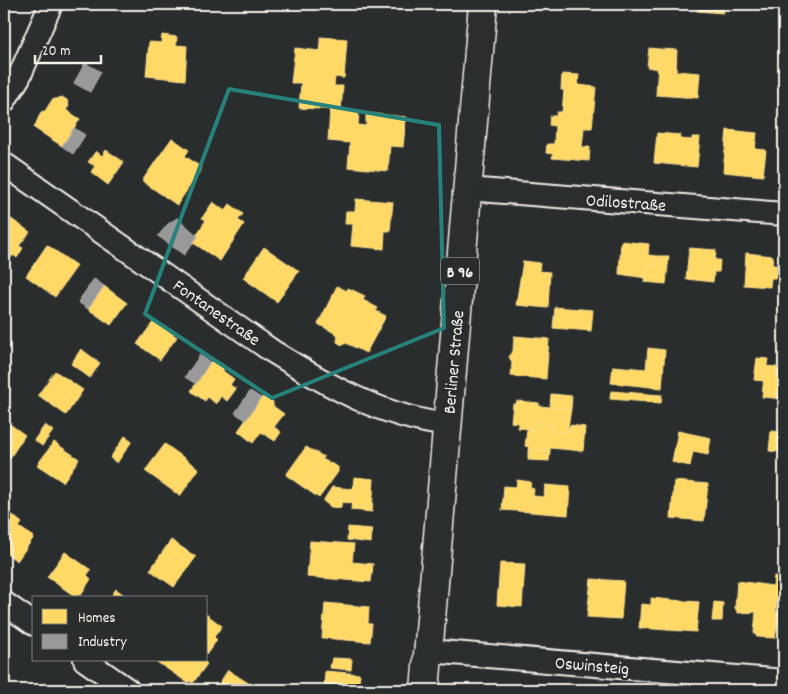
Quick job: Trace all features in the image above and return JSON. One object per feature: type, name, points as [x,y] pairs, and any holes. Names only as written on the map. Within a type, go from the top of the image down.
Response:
[{"type":"main road","name":"Berliner Straße","points":[[425,690],[483,4]]},
{"type":"street","points":[[4,101],[19,77],[51,4]]},
{"type":"street","name":"Fontanestraße","points":[[4,164],[272,351],[313,377],[390,413],[418,421],[448,425]]},
{"type":"street","name":"Odilostraße","points":[[467,189],[784,214]]},
{"type":"street","points":[[4,603],[32,623]]},
{"type":"street","name":"Oswinsteig","points":[[429,651],[784,681]]},
{"type":"street","points":[[88,662],[128,690]]},
{"type":"highlighted area","points":[[229,89],[439,125],[444,328],[272,398],[145,314]]},
{"type":"building: Homes","points":[[697,4],[724,4],[723,13],[697,11]]},
{"type":"building: Homes","points":[[162,35],[177,37],[176,45],[187,46],[185,80],[146,76],[149,42],[161,43]]},
{"type":"building: Homes","points":[[320,37],[347,39],[344,78],[335,77],[334,86],[343,86],[341,110],[299,108],[301,83],[291,83],[295,48],[320,51]]},
{"type":"building: Homes","points":[[649,48],[659,49],[658,69],[647,67]]},
{"type":"building: Homes","points":[[659,49],[677,50],[676,71],[700,73],[698,98],[656,95]]},
{"type":"building: Homes","points":[[562,74],[579,75],[578,85],[596,87],[592,128],[584,128],[582,147],[590,147],[589,161],[552,158],[553,154],[546,153],[547,144],[554,144],[555,126],[549,125],[550,116],[556,116],[557,112],[562,112],[564,90],[561,90]]},
{"type":"building: Homes","points":[[62,97],[67,100],[69,106],[66,110],[80,119],[62,146],[34,128],[41,112],[45,111],[52,100]]},
{"type":"building: Homes","points":[[330,109],[359,111],[358,125],[366,126],[366,113],[406,117],[403,147],[390,146],[388,171],[348,167],[350,143],[328,141]]},
{"type":"building: Homes","points":[[727,130],[757,133],[755,149],[766,150],[763,176],[723,172]]},
{"type":"building: Homes","points":[[657,133],[681,135],[680,139],[692,140],[692,137],[700,137],[697,167],[654,163]]},
{"type":"building: Homes","points":[[172,138],[189,150],[185,156],[202,168],[177,205],[142,181]]},
{"type":"building: Homes","points":[[106,150],[124,162],[108,185],[91,172],[95,166],[88,162],[96,151],[102,156]]},
{"type":"building: Homes","points":[[356,199],[393,202],[390,231],[385,231],[384,249],[351,246],[353,224],[345,224],[346,211],[355,211]]},
{"type":"building: Homes","points":[[213,202],[225,211],[230,204],[243,214],[238,220],[244,224],[220,261],[192,242],[206,220],[202,218]]},
{"type":"building: Homes","points":[[4,214],[30,232],[19,246],[23,248],[17,258],[13,255],[8,262],[4,259]]},
{"type":"building: Homes","points":[[621,241],[649,244],[648,255],[657,256],[656,267],[647,266],[646,278],[619,274]]},
{"type":"building: Homes","points":[[47,245],[77,266],[55,297],[26,276]]},
{"type":"building: Homes","points":[[264,247],[299,271],[277,302],[243,278]]},
{"type":"building: Homes","points":[[689,248],[716,250],[715,260],[720,260],[719,272],[714,272],[713,282],[686,279]]},
{"type":"building: Homes","points":[[746,253],[773,256],[772,265],[777,265],[776,278],[771,278],[770,287],[744,285]]},
{"type":"building: Homes","points":[[657,256],[669,256],[666,284],[644,282],[647,266],[656,267]]},
{"type":"building: Homes","points":[[523,261],[540,263],[539,271],[550,272],[548,308],[516,305]]},
{"type":"building: Homes","points":[[104,286],[127,303],[111,325],[88,309]]},
{"type":"building: Homes","points":[[337,286],[347,291],[348,288],[365,296],[363,300],[378,308],[376,311],[386,316],[366,353],[346,343],[342,345],[337,342],[338,335],[318,324]]},
{"type":"building: Homes","points":[[555,307],[593,310],[591,331],[553,328]]},
{"type":"building: Homes","points":[[154,321],[177,337],[160,360],[137,344]]},
{"type":"building: Homes","points":[[514,336],[549,339],[546,379],[511,376],[512,362],[509,357],[513,351]]},
{"type":"building: Homes","points":[[648,348],[665,350],[662,388],[611,383],[613,366],[646,369]]},
{"type":"building: Homes","points":[[81,349],[100,363],[90,378],[71,364]]},
{"type":"building: Homes","points":[[757,358],[768,359],[764,381],[754,380]]},
{"type":"building: Homes","points":[[210,362],[217,362],[224,366],[223,371],[234,379],[230,385],[236,389],[227,401],[221,396],[216,404],[208,397],[205,401],[191,391]]},
{"type":"building: Homes","points":[[765,366],[777,367],[777,371],[784,372],[784,399],[762,397]]},
{"type":"building: Homes","points":[[55,371],[83,390],[66,415],[38,395]]},
{"type":"building: Homes","points":[[611,391],[648,394],[648,402],[610,399]]},
{"type":"building: Homes","points":[[551,394],[572,396],[571,409],[550,407]]},
{"type":"building: Homes","points":[[648,394],[662,395],[661,403],[648,402]]},
{"type":"building: Homes","points":[[266,397],[273,402],[273,406],[284,414],[274,427],[281,432],[275,441],[261,432],[253,443],[238,431],[261,398]]},
{"type":"building: Homes","points":[[517,401],[539,403],[539,406],[571,409],[567,433],[551,431],[552,424],[535,422],[534,429],[518,428],[518,423],[511,422],[513,404],[516,404]]},
{"type":"building: Homes","points":[[535,422],[552,424],[551,431],[567,433],[570,425],[585,427],[583,451],[550,448],[550,451],[528,450],[529,447],[525,446],[527,429],[534,429]]},
{"type":"building: Homes","points":[[4,425],[6,427],[11,425],[25,435],[8,461],[4,458]]},
{"type":"building: Homes","points":[[45,425],[53,431],[42,446],[34,440]]},
{"type":"building: Homes","points":[[678,431],[711,438],[708,455],[693,452],[690,466],[672,462]]},
{"type":"building: Homes","points":[[771,431],[784,432],[784,452],[769,451]]},
{"type":"building: Homes","points":[[125,436],[132,441],[117,463],[110,458]]},
{"type":"building: Homes","points":[[54,442],[79,459],[63,482],[37,465]]},
{"type":"building: Homes","points":[[165,444],[199,469],[180,496],[145,471]]},
{"type":"building: Homes","points":[[306,447],[324,457],[303,487],[286,475]]},
{"type":"building: Homes","points":[[528,450],[550,451],[549,461],[528,460]]},
{"type":"building: Homes","points":[[322,459],[338,467],[338,472],[319,498],[303,487]]},
{"type":"building: Homes","points":[[354,477],[374,479],[372,512],[351,510]]},
{"type":"building: Homes","points":[[517,480],[531,482],[530,488],[534,489],[531,512],[502,510],[504,486],[516,487]]},
{"type":"building: Homes","points":[[674,481],[708,484],[704,521],[671,518]]},
{"type":"building: Homes","points":[[545,485],[570,487],[568,515],[531,512],[533,496],[544,497]]},
{"type":"building: Homes","points":[[332,487],[342,488],[341,508],[331,507],[323,501]]},
{"type":"building: Homes","points":[[342,488],[353,489],[352,503],[341,502]]},
{"type":"building: Homes","points":[[10,513],[22,523],[19,527],[34,537],[17,561],[4,552],[4,521]]},
{"type":"building: Homes","points":[[348,527],[372,529],[371,543],[347,540]]},
{"type":"building: Homes","points":[[171,540],[196,557],[174,587],[150,570]]},
{"type":"building: Homes","points":[[310,541],[354,544],[352,562],[373,564],[371,582],[307,577]]},
{"type":"building: Homes","points":[[65,552],[91,570],[87,575],[91,579],[80,596],[78,594],[75,596],[47,577]]},
{"type":"building: Homes","points":[[500,563],[525,564],[522,607],[497,605]]},
{"type":"building: Homes","points":[[774,576],[784,577],[784,603],[777,602],[776,612],[780,612],[775,638],[757,637],[754,633],[756,612],[738,613],[735,608],[737,581],[773,586]]},
{"type":"building: Homes","points":[[591,579],[624,581],[621,619],[587,617]]},
{"type":"building: Homes","points":[[116,589],[125,596],[111,596]]},
{"type":"building: Homes","points":[[651,598],[671,600],[668,630],[639,628],[641,604],[651,605]]},
{"type":"building: Homes","points":[[671,600],[699,602],[696,632],[668,630]]},
{"type":"building: Homes","points":[[714,602],[723,603],[722,621],[712,621]]},
{"type":"building: Homes","points":[[325,603],[369,607],[368,624],[372,624],[370,642],[322,638]]},
{"type":"building: Homes","points":[[208,616],[222,626],[214,637],[217,640],[208,652]]},
{"type":"building: Homes","points":[[332,658],[352,659],[351,670],[330,668]]},
{"type":"building: Homes","points":[[157,662],[205,662],[207,664],[193,683],[189,681],[188,683]]},
{"type":"building: Homes","points":[[228,670],[259,690],[215,690]]},
{"type":"building: Homes","points":[[325,671],[360,674],[358,690],[324,690]]},
{"type":"building: Industry","points":[[85,63],[101,72],[90,92],[74,83]]},
{"type":"building: Industry","points":[[74,128],[85,135],[73,154],[62,146]]},
{"type":"building: Industry","points":[[177,218],[198,236],[184,255],[158,236],[168,224]]},
{"type":"building: Industry","points":[[94,279],[104,286],[88,309],[78,302]]},
{"type":"building: Industry","points":[[200,355],[210,362],[196,384],[185,377]]},
{"type":"building: Industry","points":[[250,391],[261,398],[246,420],[235,413]]}]
